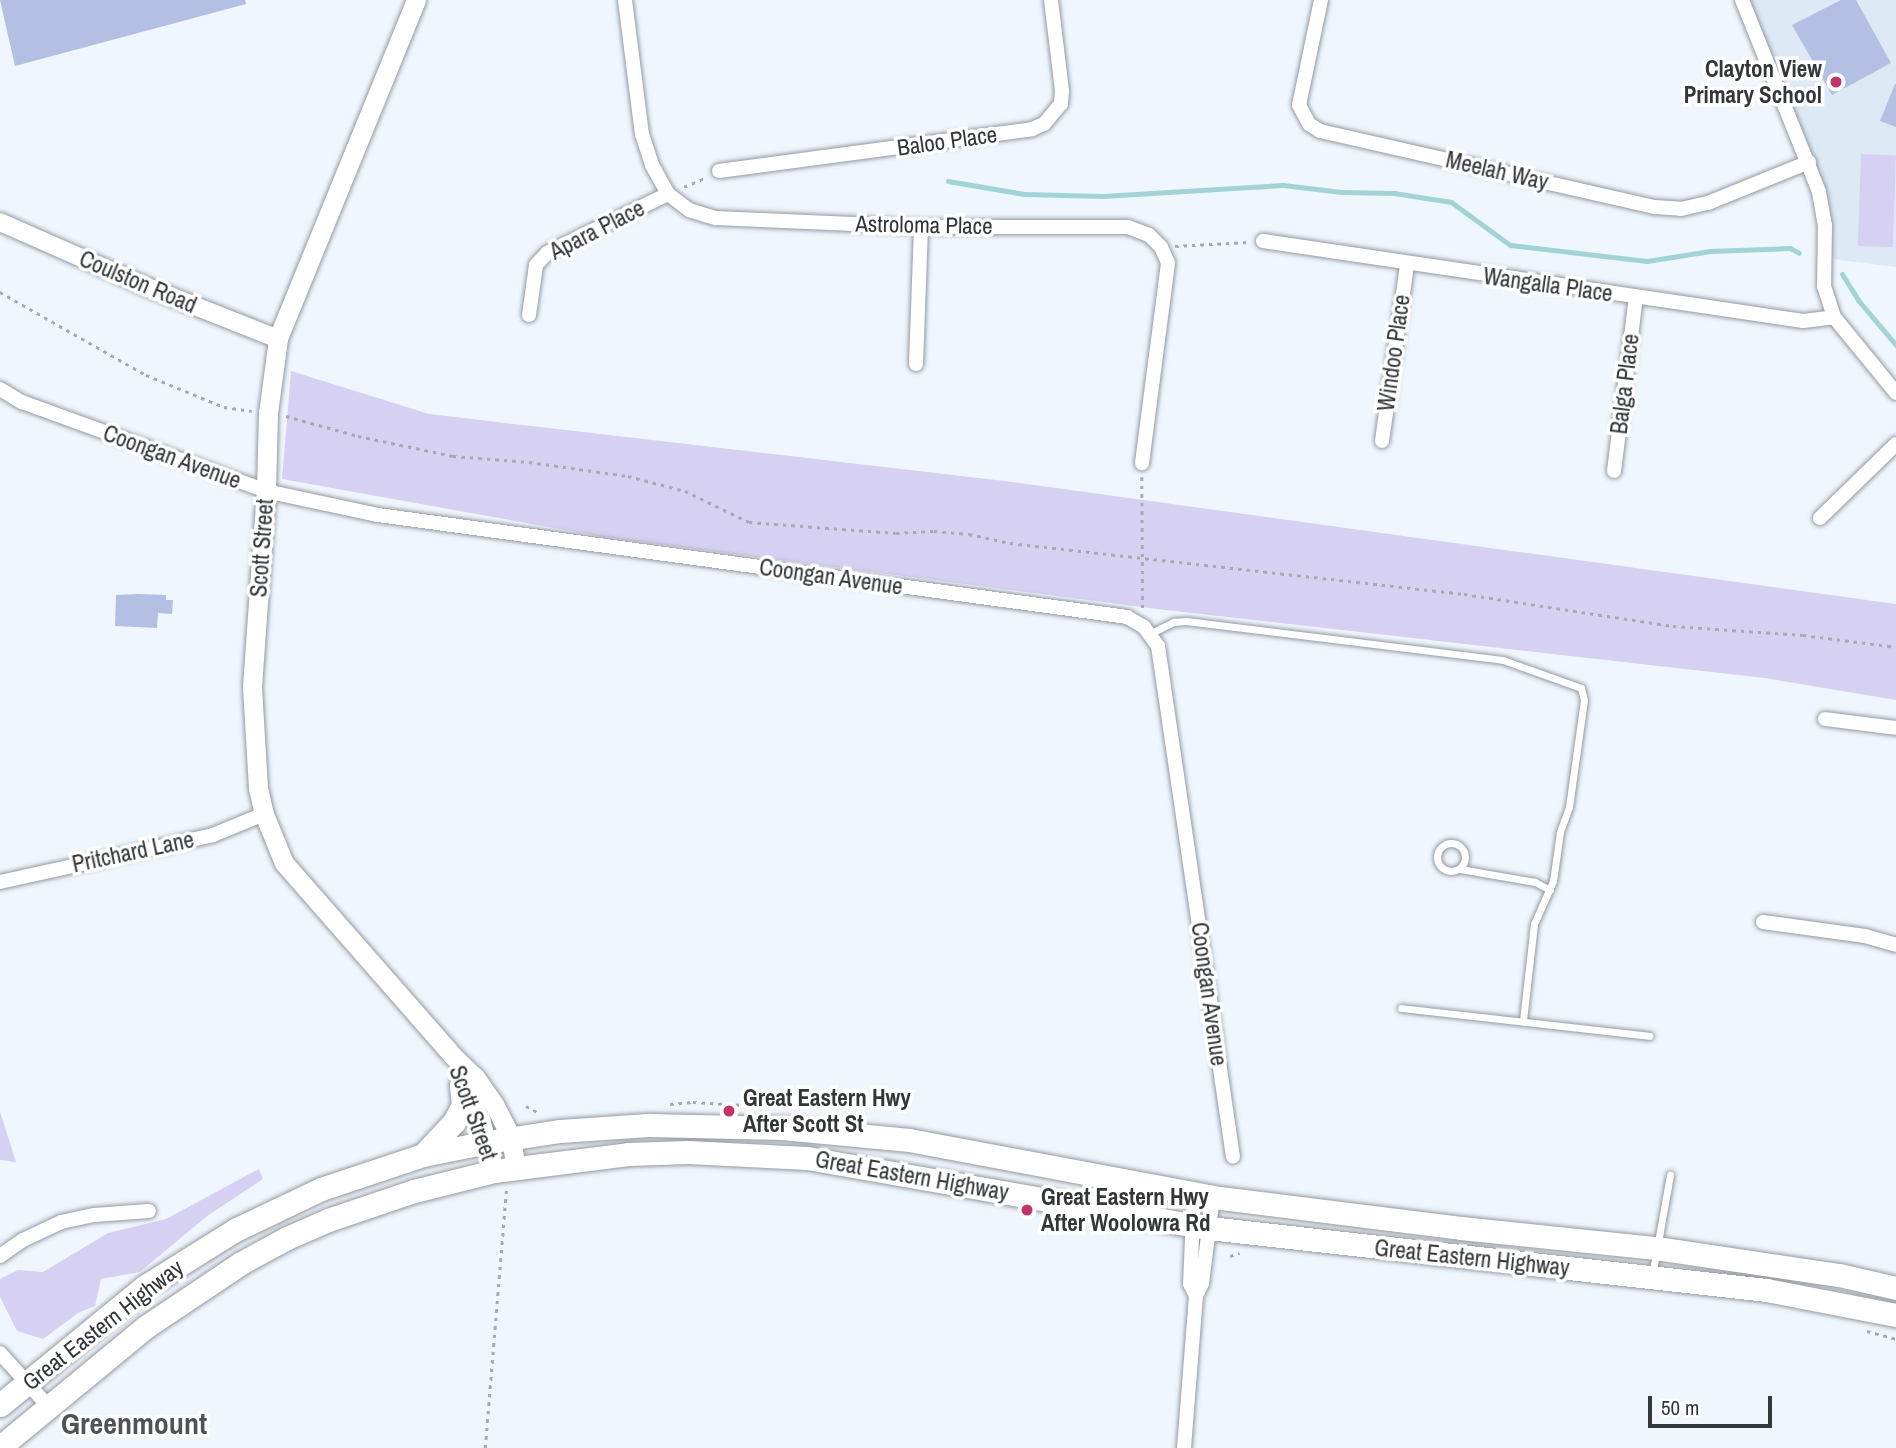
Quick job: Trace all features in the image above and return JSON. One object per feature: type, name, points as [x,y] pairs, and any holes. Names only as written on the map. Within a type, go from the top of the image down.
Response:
[{"type":"highway","points":[[423,1156],[453,1122],[463,1105],[461,1085]]},
{"type":"highway","name":"Great Eastern Highway","points":[[0,1405],[144,1287],[235,1230],[320,1189],[423,1156],[499,1140],[560,1131],[648,1125],[782,1128],[909,1140],[1203,1195],[1461,1228],[1656,1248],[1839,1275],[1896,1288]]},
{"type":"highway","name":"Great Eastern Highway","points":[[0,1447],[146,1326],[241,1263],[287,1238],[328,1220],[414,1191],[505,1173],[628,1154],[699,1153],[807,1158],[1201,1227],[1766,1290],[1896,1315]]},
{"type":"main road","name":"Scott Street","points":[[416,0],[278,339],[268,412],[266,491],[252,687],[258,788],[264,814],[284,863],[452,1055],[475,1077],[494,1104],[505,1173]]},
{"type":"main road","name":"Scott Street","points":[[452,1055],[461,1085],[480,1119],[499,1140]]},
{"type":"street","points":[[625,0],[642,134],[652,165],[667,194]]},
{"type":"street","name":"Baloo Place","points":[[719,172],[1032,129],[1044,124],[1061,104],[1062,91],[1051,0]]},
{"type":"street","name":"Meelah Way","points":[[1321,0],[1299,105],[1308,124],[1320,131],[1655,207],[1681,209],[1708,203],[1809,162]]},
{"type":"street","points":[[1743,1],[1819,192],[1825,225],[1824,286],[1834,317],[1896,393]]},
{"type":"street","name":"Astroloma Place","points":[[667,194],[689,210],[716,218],[921,227],[1128,227],[1149,235],[1161,247]]},
{"type":"street","name":"Apara Place","points":[[529,315],[536,265],[547,253],[667,194]]},
{"type":"street","name":"Coulston Road","points":[[0,222],[278,339]]},
{"type":"street","points":[[916,364],[921,227]]},
{"type":"street","name":"Wangalla Place","points":[[1263,241],[1406,265],[1803,321],[1834,317]]},
{"type":"street","points":[[1142,463],[1168,263],[1161,247]]},
{"type":"street","name":"Windoo Place","points":[[1382,441],[1406,265]]},
{"type":"street","name":"Balga Place","points":[[1614,471],[1636,297]]},
{"type":"street","name":"Coongan Avenue","points":[[0,389],[22,402],[266,491],[378,515],[1127,617],[1146,631],[1158,646],[1233,1157]]},
{"type":"street","points":[[1820,518],[1896,444]]},
{"type":"street","points":[[1825,719],[1896,728]]},
{"type":"street","name":"Pritchard Lane","points":[[0,882],[214,835],[264,814]]},
{"type":"street","points":[[1763,922],[1865,936],[1896,945]]},
{"type":"street","points":[[1184,1448],[1196,1296],[1202,1283],[1203,1195]]},
{"type":"street","points":[[0,1256],[23,1240],[61,1222],[94,1215],[149,1211]]},
{"type":"street","points":[[0,1353],[48,1406]]},
{"type":"lane","points":[[1146,631],[1174,622],[1198,622],[1503,660],[1575,683],[1581,688],[1584,700],[1569,807],[1560,832],[1550,890],[1534,924],[1523,1021]]},
{"type":"lane","points":[[1460,869],[1465,862],[1463,849],[1451,843],[1443,846],[1437,854],[1439,864],[1446,871],[1460,869],[1535,882],[1550,890]]},
{"type":"lane","points":[[1401,1007],[1649,1036]]},
{"type":"lane","points":[[1652,1276],[1670,1175]]},
{"type":"path","points":[[667,194],[719,172]]},
{"type":"path","points":[[1161,247],[1263,241]]},
{"type":"path","points":[[0,292],[146,375],[224,407],[268,412],[453,456],[529,462],[628,476],[685,491],[749,522],[896,533],[945,532],[1010,543],[1451,592],[1673,626],[1803,635],[1896,647]]},
{"type":"path","points":[[1142,463],[1141,557],[1146,631]]},
{"type":"path","points":[[485,1448],[505,1173]]},
{"type":"shaded area","name":"Clayton View Primary School","points":[[1746,0],[1896,0],[1896,267],[1824,258],[1825,225]]},
{"type":"shaded area","points":[[1861,154],[1896,155],[1893,247],[1858,246]]},
{"type":"shaded area","points":[[291,371],[429,414],[1013,482],[1896,604],[1896,700],[1765,678],[1157,609],[604,537],[282,479]]},
{"type":"shaded area","points":[[0,1112],[16,1162],[0,1160]]},
{"type":"shaded area","points":[[259,1169],[263,1179],[207,1216],[140,1272],[101,1279],[95,1306],[78,1313],[43,1339],[17,1331],[0,1297],[0,1279],[18,1270],[43,1272],[108,1233],[166,1219]]},
{"type":"building","points":[[0,0],[245,0],[246,4],[15,66]]},
{"type":"building","points":[[1841,0],[1856,0],[1891,63],[1832,95],[1792,25]]},
{"type":"building","points":[[1896,84],[1896,127],[1880,121]]},
{"type":"building","points":[[116,595],[166,595],[166,600],[173,600],[172,614],[158,613],[157,628],[115,626]]},
{"type":"waterway","points":[[948,181],[1024,194],[1103,196],[1283,185],[1342,192],[1394,193],[1451,202],[1510,245],[1647,261],[1710,251],[1790,248],[1799,253]]},
{"type":"waterway","points":[[1842,274],[1858,300],[1896,345]]},
{"type":"place","name":"Clayton View Primary School","points":[[1836,82]]},
{"type":"place","name":"Great Eastern Hwy After Scott St","points":[[729,1111]]},
{"type":"place","name":"Great Eastern Hwy After Woolowra Rd","points":[[1027,1210]]},
{"type":"district","name":"Greenmount","points":[[134,1423]]}]
